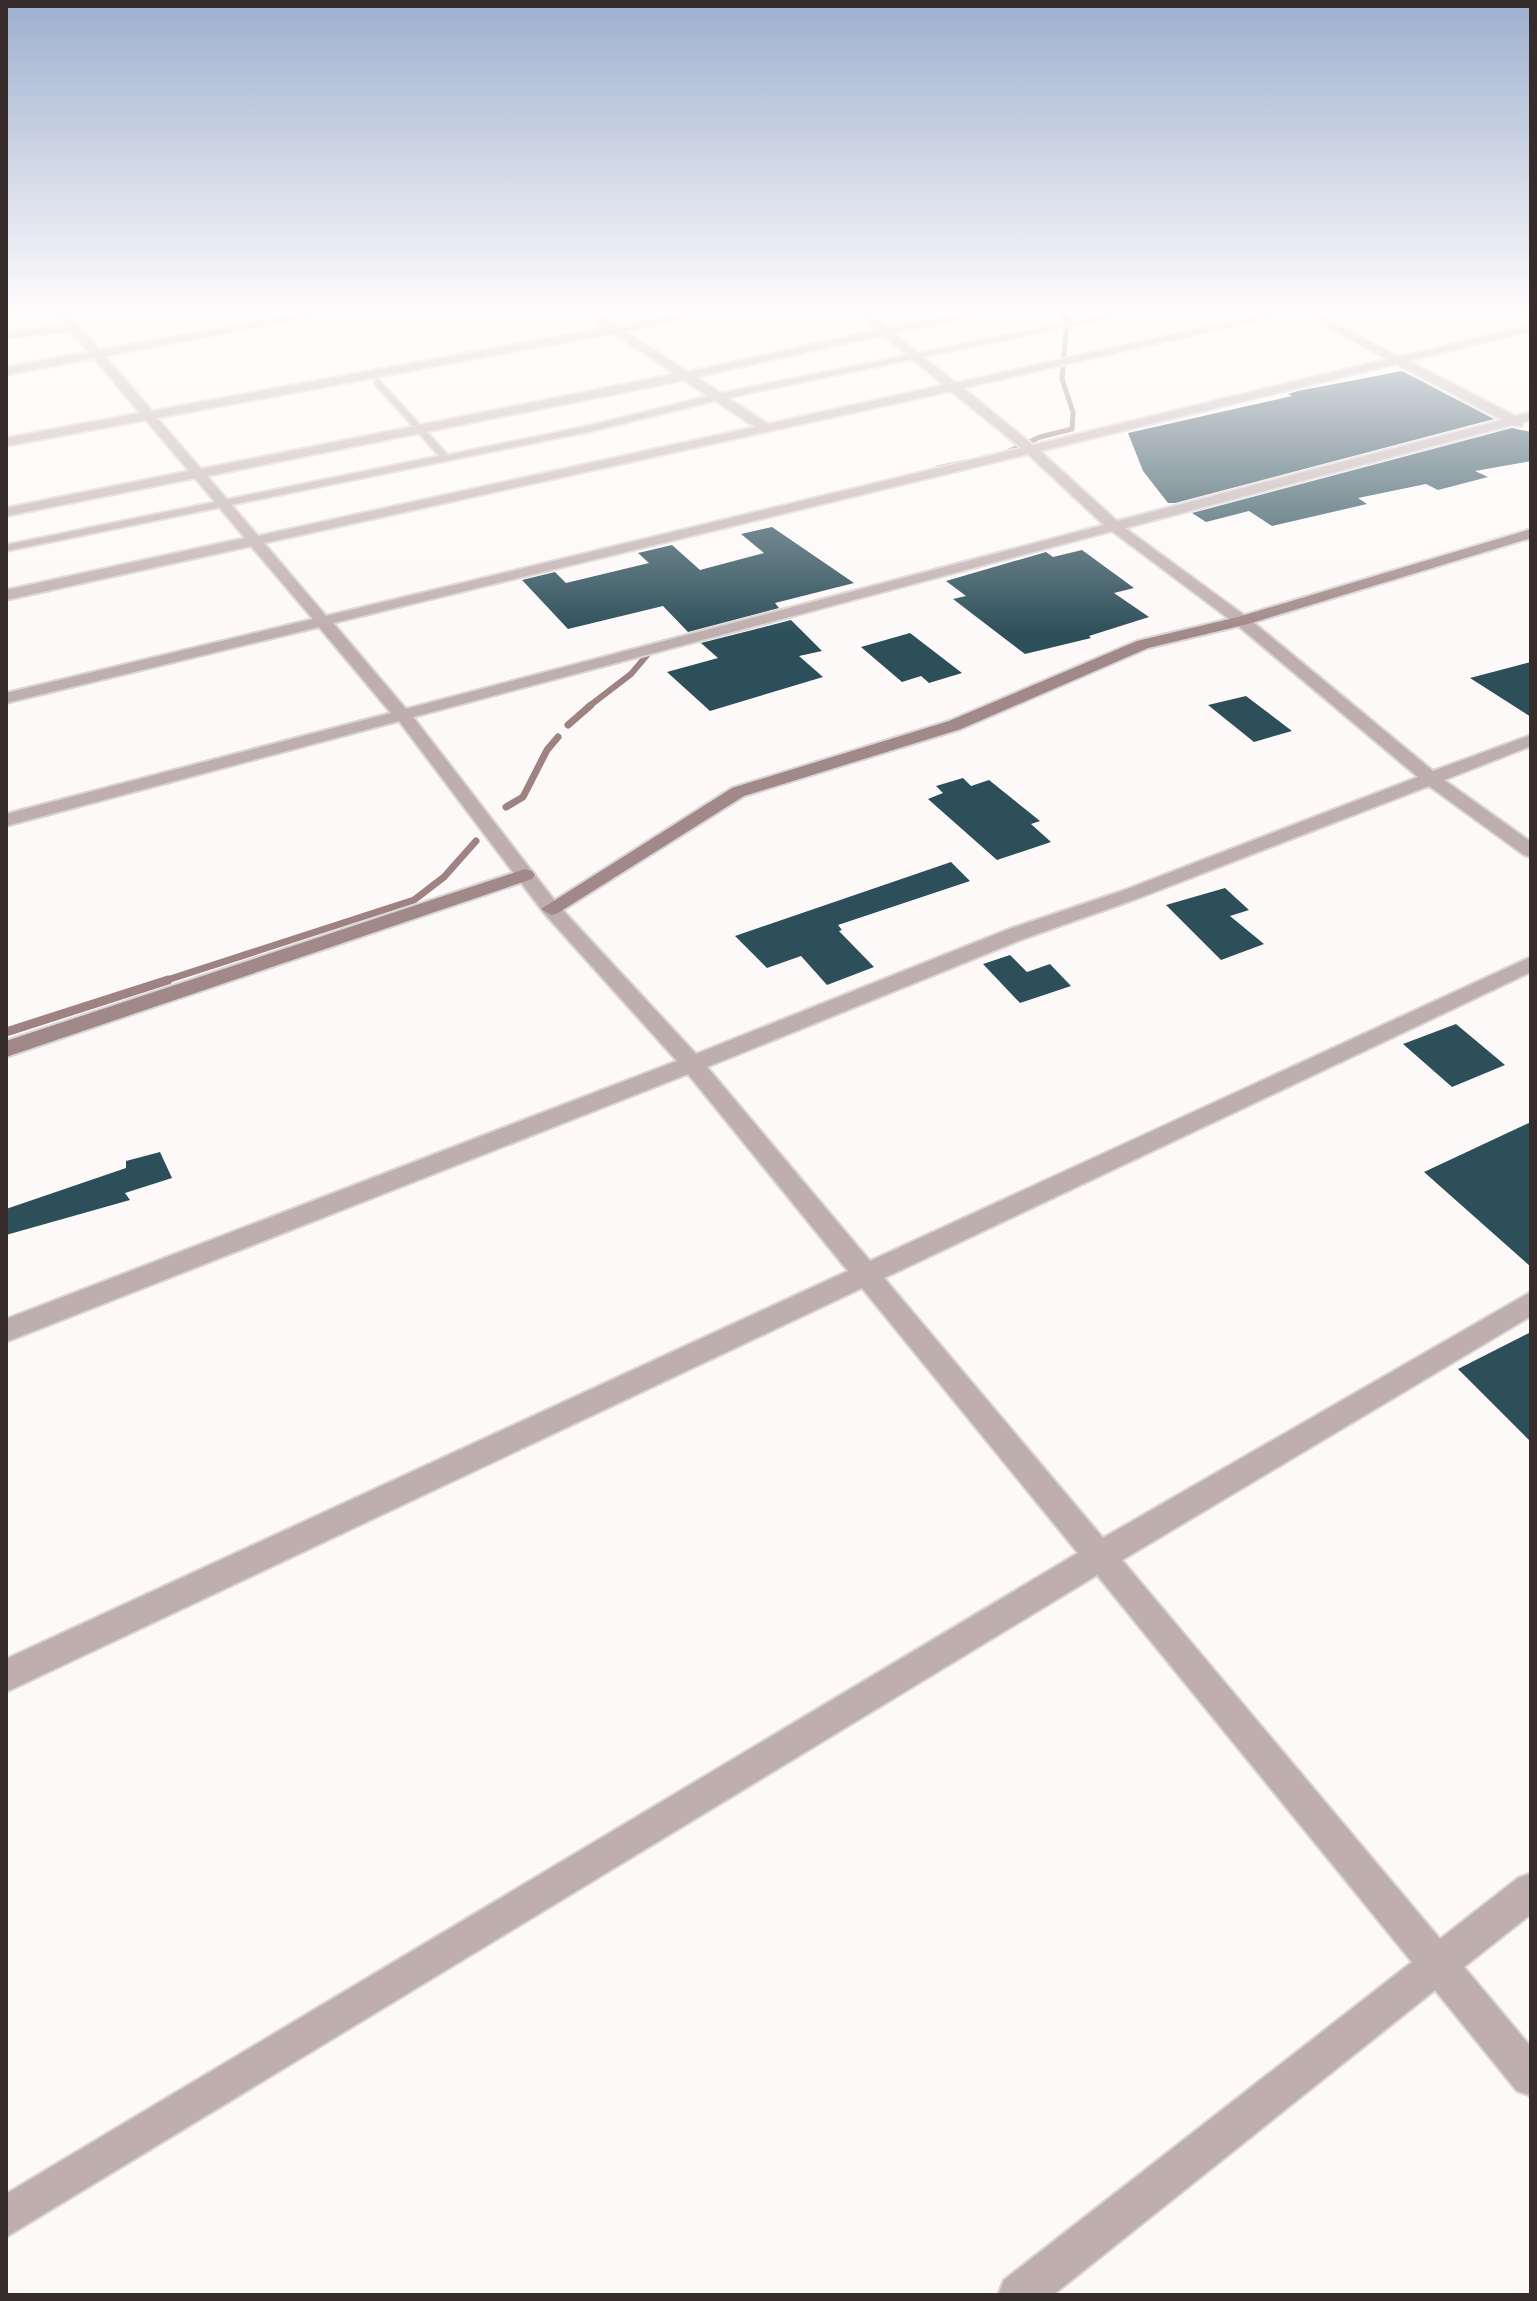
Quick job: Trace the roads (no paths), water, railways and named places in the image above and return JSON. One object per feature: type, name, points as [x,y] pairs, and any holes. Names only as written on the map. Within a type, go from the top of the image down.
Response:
[{"type":"street","points":[[6,442],[121,420]]},
{"type":"street","points":[[153,420],[401,714],[551,909],[692,1064],[1531,2077]]},
{"type":"street","points":[[6,512],[465,420]]},
{"type":"street","points":[[754,420],[764,427]]},
{"type":"street","points":[[6,595],[797,420]]},
{"type":"street","points":[[996,420],[1114,526],[1242,621],[1430,778],[1531,851]]},
{"type":"street","points":[[6,698],[1149,420]]},
{"type":"street","points":[[6,820],[1513,420]]},
{"type":"street","points":[[1515,420],[1531,429]]},
{"type":"street","points":[[551,909],[738,792],[955,725],[1143,644],[1242,621],[1531,533]]},
{"type":"street","points":[[6,1331],[692,1064],[1016,934],[1129,895],[1531,740]]},
{"type":"street","points":[[6,1049],[525,875]]},
{"type":"street","points":[[6,1676],[1531,964]]},
{"type":"street","points":[[6,2217],[1099,1557],[1531,1303]]},
{"type":"street","points":[[1019,2295],[1531,1891]]},
{"type":"lane","points":[[414,420],[446,458]]},
{"type":"lane","points":[[6,548],[623,420]]},
{"type":"waterway","points":[[1007,452],[1040,437],[1072,429],[1073,420]]},
{"type":"waterway","points":[[938,468],[965,462]]},
{"type":"waterway","points":[[588,707],[631,674],[648,654]]},
{"type":"waterway","points":[[568,725],[591,705]]},
{"type":"waterway","points":[[506,807],[523,797],[547,750],[558,737]]},
{"type":"waterway","points":[[161,982],[414,900],[444,877],[476,841]]},
{"type":"waterway","points":[[6,1032],[168,980]]}]
